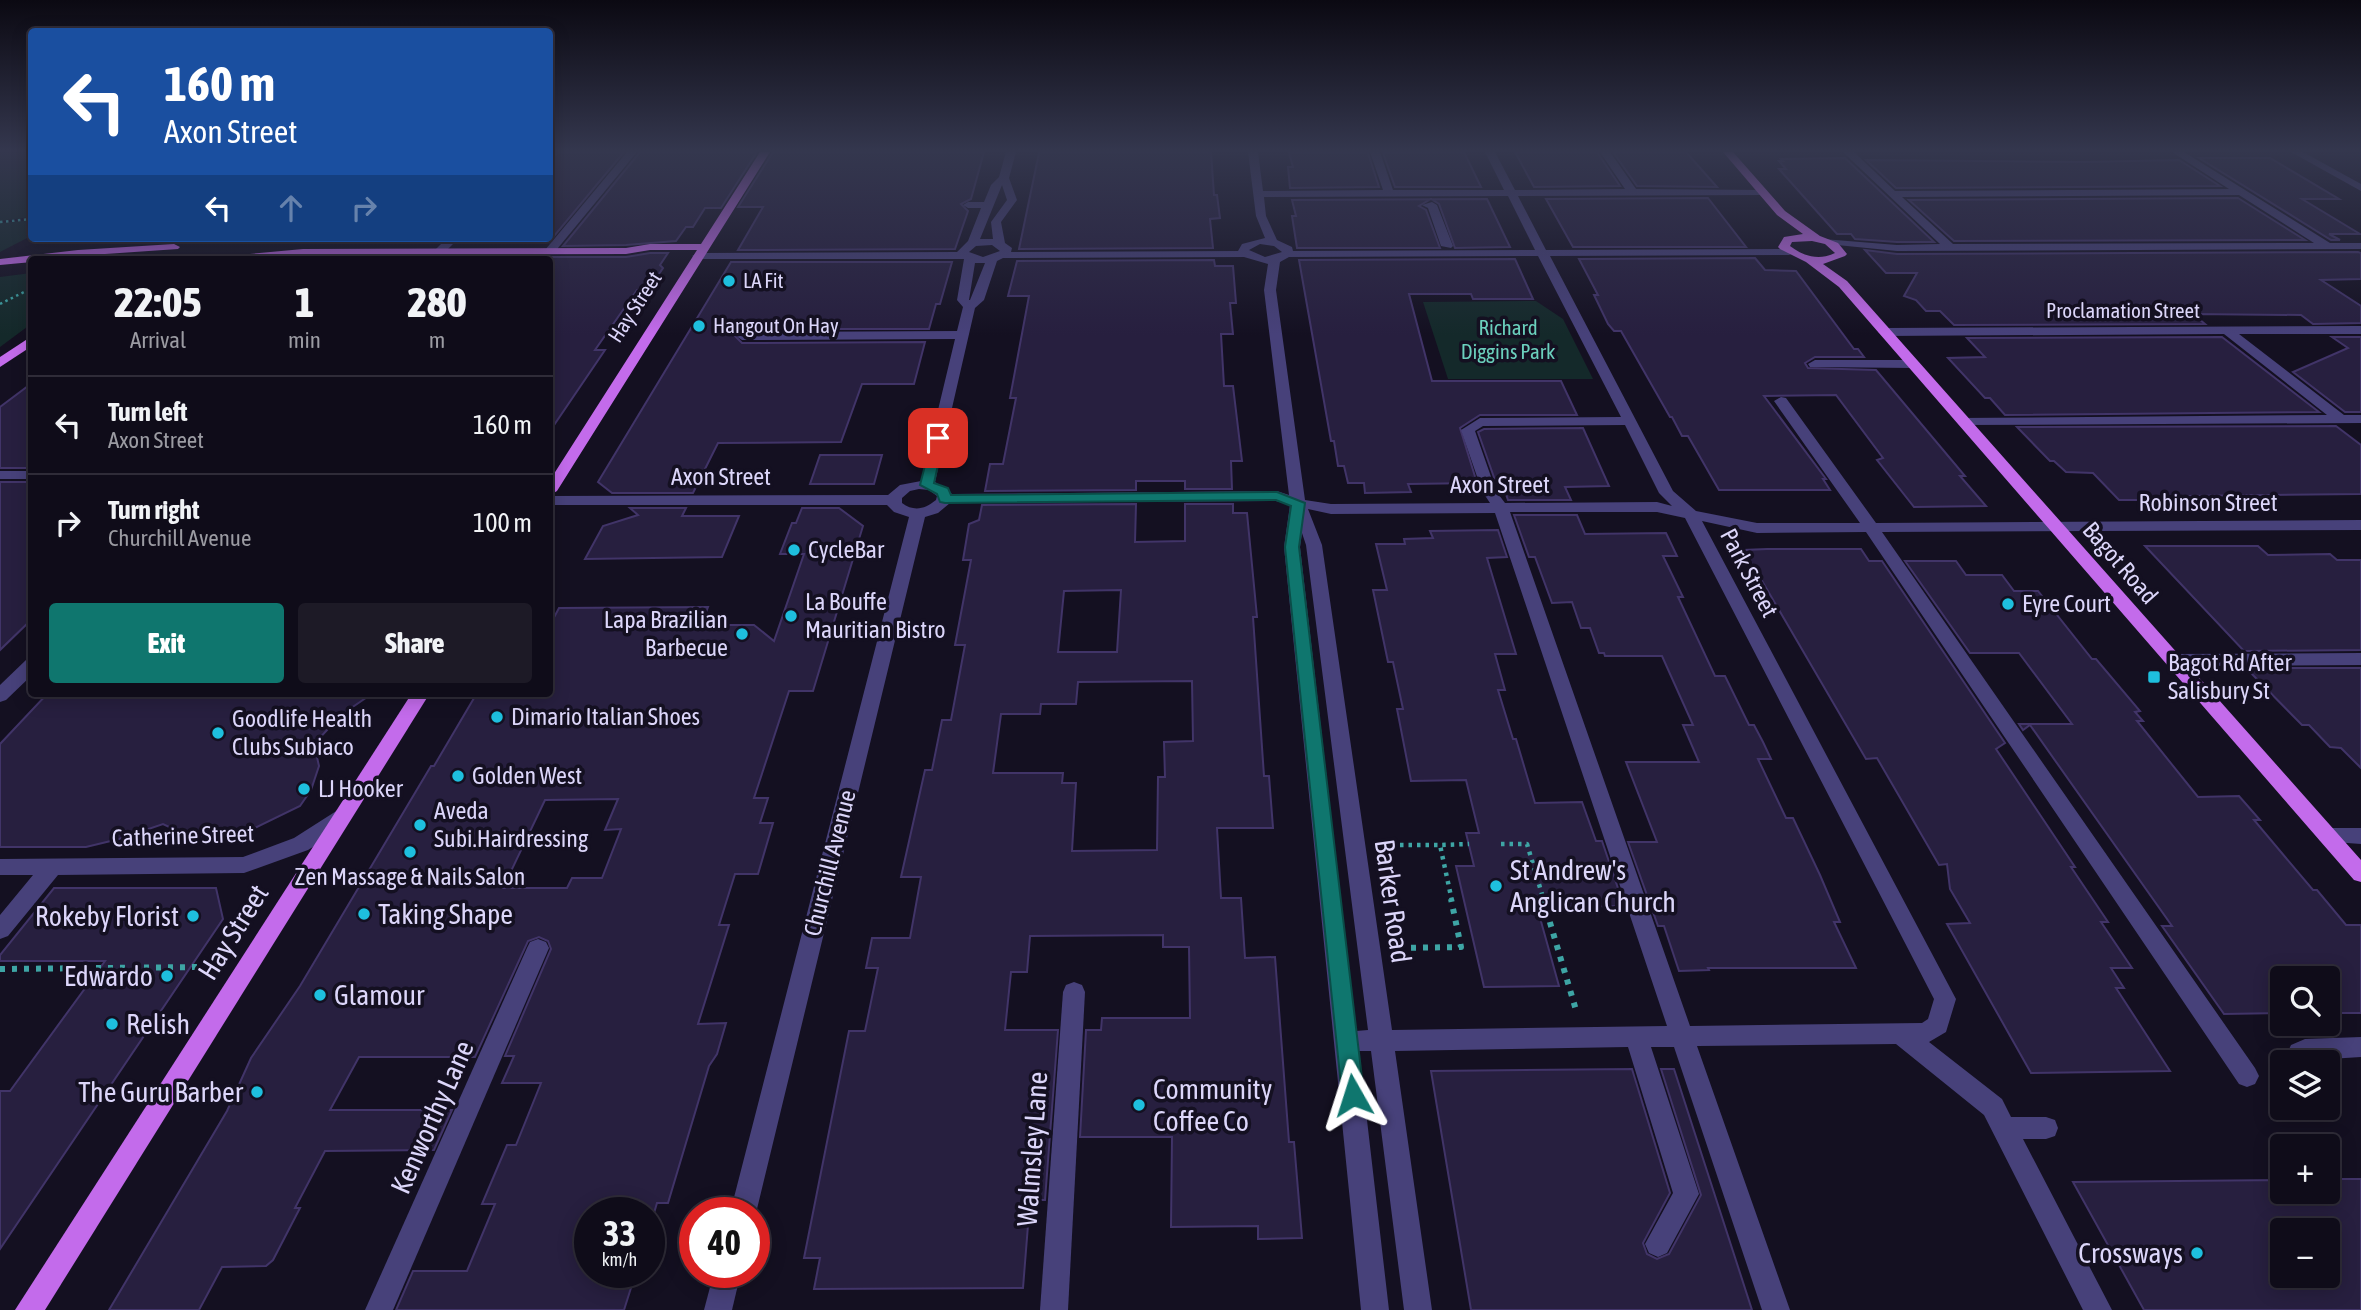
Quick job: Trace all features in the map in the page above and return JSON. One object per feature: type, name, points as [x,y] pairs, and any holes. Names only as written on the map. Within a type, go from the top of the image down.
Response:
[{"type":"main road","name":"Hay Street","points":[[553,487],[726,213]]},
{"type":"main road","points":[[1781,213],[1821,240],[1838,247],[1837,256],[1808,259],[1789,245],[1781,213]]},
{"type":"main road","points":[[1789,245],[1821,240]]},
{"type":"main road","points":[[261,256],[303,252],[435,255],[626,251],[645,257],[702,251]]},
{"type":"main road","points":[[105,256],[157,253],[227,256]]},
{"type":"main road","name":"Bagot Road","points":[[1837,256],[1843,284]]},
{"type":"main road","name":"Bagot Road","points":[[1808,259],[1843,284],[2361,874]]},
{"type":"main road","points":[[0,262],[28,260]]},
{"type":"main road","points":[[0,274],[28,270]]},
{"type":"main road","points":[[0,363],[28,343]]},
{"type":"main road","name":"Hay Street","points":[[29,1310],[418,697]]},
{"type":"street","points":[[549,251],[580,213]]},
{"type":"street","points":[[969,307],[963,300],[968,251],[984,213]]},
{"type":"street","points":[[927,485],[969,307],[978,300],[999,251],[996,222],[1002,213]]},
{"type":"street","points":[[1435,213],[1447,246]]},
{"type":"street","name":"Park Street","points":[[1521,213],[1667,494],[1691,514],[1945,999],[1938,1025],[1926,1033],[1900,1033]]},
{"type":"street","points":[[1913,213],[1950,248]]},
{"type":"street","points":[[2275,213],[2327,246]]},
{"type":"street","points":[[1249,251],[1261,216]]},
{"type":"street","points":[[1261,216],[1272,242],[1287,250],[1789,245]]},
{"type":"street","points":[[1821,240],[1898,248],[2361,246]]},
{"type":"street","points":[[435,255],[449,242]]},
{"type":"street","points":[[1249,251],[1272,242]]},
{"type":"street","points":[[702,251],[1249,251],[1274,260],[1287,250],[1447,246],[1540,249]]},
{"type":"street","points":[[1837,256],[1898,248]]},
{"type":"street","points":[[968,251],[999,251]]},
{"type":"street","name":"Barker Road","points":[[1249,251],[1270,290]]},
{"type":"street","name":"Barker Road","points":[[1274,260],[1270,290],[1298,503],[1314,545],[1418,1310]]},
{"type":"street","points":[[2226,330],[2341,419]]},
{"type":"street","name":"Proclamation Street","points":[[1884,332],[2361,330]]},
{"type":"street","points":[[742,336],[962,335]]},
{"type":"street","points":[[1815,364],[1913,363]]},
{"type":"street","points":[[1781,401],[2248,1076]]},
{"type":"street","points":[[1963,421],[2361,419]]},
{"type":"street","points":[[1630,421],[1480,422],[1468,430],[1489,491],[1501,508],[1776,1310]]},
{"type":"street","points":[[0,475],[28,475]]},
{"type":"street","points":[[927,485],[943,491],[945,499],[936,509],[918,513],[897,509],[894,500],[905,488],[927,485]]},
{"type":"street","name":"Axon Street","points":[[553,492],[894,500]]},
{"type":"street","name":"Axon Street","points":[[945,499],[1277,496],[1331,509],[1657,507],[1757,528],[2055,526]]},
{"type":"street","name":"Barker Road","points":[[1298,503],[1292,547],[1375,1310]]},
{"type":"street","name":"Churchill Avenue","points":[[747,1197],[918,513]]},
{"type":"street","name":"Robinson Street","points":[[2055,526],[2361,525]]},
{"type":"street","points":[[2173,660],[2361,659]]},
{"type":"street","points":[[0,696],[28,668]]},
{"type":"street","name":"Catherine Street","points":[[0,867],[244,865],[288,850],[322,832],[350,804]]},
{"type":"street","points":[[2327,836],[2361,835]]},
{"type":"street","points":[[0,930],[53,866]]},
{"type":"street","name":"Kenworthy Lane","points":[[379,1310],[538,948]]},
{"type":"street","name":"Walmsley Lane","points":[[1054,1310],[1074,992]]},
{"type":"street","points":[[1347,1041],[1900,1033],[1993,1108],[2098,1310]]},
{"type":"street","points":[[1636,1036],[1686,1195],[1658,1244]]},
{"type":"street","points":[[2303,1050],[2361,1047]]},
{"type":"street","points":[[2003,1128],[2046,1128]]},
{"type":"street","points":[[718,1310],[724,1288]]},
{"type":"path","points":[[0,222],[28,219]]},
{"type":"path","points":[[0,304],[28,290]]},
{"type":"path","points":[[1383,845],[1469,844]]},
{"type":"path","points":[[1501,844],[1527,844],[1574,1010],[1587,1010]]},
{"type":"path","points":[[1399,948],[1461,947],[1440,845]]},
{"type":"path","points":[[0,969],[201,967]]},
{"type":"green space","points":[[0,213],[28,213],[28,217],[0,221]]},
{"type":"green space","points":[[28,220],[28,238],[0,252],[0,223]]},
{"type":"green space","points":[[28,273],[28,326],[0,347],[0,277]]},
{"type":"green space","name":"Richard Diggins Park","points":[[1536,301],[1563,319],[1593,379],[1448,379],[1423,302]]},
{"type":"building","points":[[553,213],[573,213],[553,237]]},
{"type":"building","points":[[590,213],[702,213],[693,227],[686,227],[676,241],[563,246]]},
{"type":"building","points":[[759,213],[967,213],[955,249],[738,250]]},
{"type":"building","points":[[1026,213],[1219,213],[1220,218],[1210,219],[1213,248],[1019,249]]},
{"type":"building","points":[[1295,213],[1427,213],[1440,248],[1297,248],[1292,216],[1296,216]]},
{"type":"building","points":[[1442,213],[1494,213],[1510,247],[1455,248]]},
{"type":"building","points":[[1554,213],[1720,213],[1746,247],[1573,247]]},
{"type":"building","points":[[1818,213],[1903,213],[1934,242],[1855,239],[1851,234],[1837,234]]},
{"type":"building","points":[[1923,213],[2262,213],[2305,240],[1954,241]]},
{"type":"building","points":[[2288,213],[2325,213],[2360,234],[2329,234],[2340,240],[2331,240]]},
{"type":"building","points":[[1865,250],[1897,254],[2358,252],[2361,253],[2361,279],[2321,280],[2361,306],[2361,323],[2313,324],[2301,315],[2193,314],[2205,324],[1954,325],[1940,311],[1926,311],[1916,300],[1904,296],[1917,273],[1886,273]]},
{"type":"building","points":[[668,253],[660,265],[663,268],[648,290],[637,290],[595,350],[605,350],[553,427],[553,257],[626,257]]},
{"type":"building","points":[[1755,258],[1765,270],[1796,271],[1854,349],[1858,349],[1864,357],[1815,357],[1805,363],[1808,368],[1876,370],[1965,476],[1960,476],[1986,506],[1914,507],[1877,460],[1883,458],[1836,395],[1764,396],[1826,479],[1823,479],[1830,490],[1719,490],[1688,436],[1682,436],[1670,417],[1621,331],[1614,331],[1608,324],[1594,295],[1598,295],[1579,259]]},
{"type":"building","points":[[1515,259],[1533,299],[1473,299],[1471,294],[1409,294],[1432,381],[1561,381],[1577,415],[1480,415],[1460,428],[1477,483],[1408,484],[1411,492],[1365,493],[1364,483],[1348,483],[1344,466],[1338,466],[1334,441],[1331,441],[1299,260]]},
{"type":"building","points":[[1214,260],[1215,266],[1233,266],[1236,303],[1230,303],[1233,334],[1221,334],[1224,386],[1233,386],[1242,461],[1231,461],[1232,489],[1185,489],[1185,481],[1136,481],[1136,490],[985,491],[990,464],[1003,464],[1016,398],[1010,398],[1029,296],[1008,296],[1017,261]]},
{"type":"building","points":[[731,262],[952,262],[940,304],[936,304],[929,329],[742,329],[734,335],[742,343],[925,342],[914,384],[862,384],[841,442],[718,443],[693,493],[612,493],[598,482]]},
{"type":"building","points":[[2222,337],[2319,412],[2005,415],[1990,398],[1985,398],[1948,358],[1985,357],[1967,338]]},
{"type":"building","points":[[2332,337],[2361,337],[2361,412],[2345,412],[2293,372],[2348,348]]},
{"type":"building","points":[[28,386],[28,468],[0,468],[0,407]]},
{"type":"building","points":[[2336,426],[2361,445],[2361,494],[2185,496],[2189,500],[2119,500],[2093,473],[2066,472],[2054,461],[2050,461],[2017,427]]},
{"type":"building","points":[[1583,428],[1609,486],[1565,487],[1571,500],[1508,500],[1502,483],[1496,483],[1478,432],[1484,429]]},
{"type":"building","points":[[820,455],[882,455],[874,484],[810,484]]},
{"type":"building","points":[[0,482],[28,482],[28,623],[0,650]]},
{"type":"building","points":[[1136,504],[1135,542],[1185,541],[1185,504],[1233,504],[1233,513],[1247,513],[1257,617],[1253,617],[1264,776],[1269,776],[1273,828],[1217,828],[1221,898],[1241,898],[1245,958],[1275,957],[1289,1142],[1294,1142],[1302,1238],[1258,1239],[1258,1226],[1171,1227],[1172,1137],[1080,1137],[1086,1030],[1101,1030],[1102,1018],[1190,1018],[1189,947],[1163,947],[1163,935],[1030,936],[1027,972],[1011,972],[1005,1030],[1058,1030],[1045,1200],[1030,1200],[1023,1288],[814,1289],[820,1258],[804,1258],[849,1031],[865,1031],[878,968],[866,968],[872,938],[910,938],[921,877],[901,877],[925,770],[932,770],[942,720],[951,720],[965,645],[955,645],[971,560],[963,560],[969,524],[979,520],[982,505]],"holes":[[[1121,590],[1117,652],[1058,652],[1064,591]],[[1192,681],[1193,741],[1164,742],[1165,777],[1158,777],[1157,850],[1072,851],[1076,783],[1062,783],[1063,773],[993,773],[1001,714],[1040,714],[1041,704],[1076,704],[1078,682]]]},
{"type":"building","points":[[630,508],[686,508],[682,516],[739,516],[722,557],[585,559],[603,526],[638,515]]},
{"type":"building","points":[[802,508],[839,508],[863,526],[813,691],[789,691],[754,798],[768,798],[760,823],[773,823],[758,874],[735,874],[719,925],[729,925],[698,1024],[726,1023],[717,1054],[709,1066],[668,1203],[665,1203],[665,1197],[574,1197],[574,1288],[631,1288],[624,1310],[396,1310],[413,1271],[467,1271],[495,1204],[482,1204],[507,1145],[516,1145],[541,1083],[502,1083],[514,1056],[505,1056],[551,949],[548,941],[539,937],[528,941],[475,1057],[359,1057],[330,1110],[452,1110],[434,1150],[325,1151],[295,1208],[300,1208],[273,1260],[266,1266],[222,1267],[199,1310],[109,1310],[227,1111],[251,1058],[300,986],[475,697],[553,697],[553,619],[559,608],[708,607],[701,625],[754,625],[774,641],[804,554],[780,554],[792,523],[796,523]],"holes":[[[618,799],[605,830],[621,829],[602,878],[572,878],[567,888],[503,888],[545,800]]]},
{"type":"building","points":[[1514,515],[1577,515],[1585,534],[1666,533],[1677,556],[1663,556],[1683,597],[1678,597],[1715,676],[1725,676],[1749,725],[1754,725],[1763,742],[1771,759],[1758,759],[1786,818],[1793,818],[1820,875],[1840,922],[1834,922],[1856,968],[1708,968],[1709,970],[1679,971],[1664,926],[1658,926],[1628,842],[1657,842],[1626,762],[1699,762],[1683,725],[1693,725],[1662,656],[1605,656],[1604,653],[1599,653],[1590,628],[1581,628],[1572,602],[1552,603],[1535,557],[1529,557]]},
{"type":"building","points":[[1498,530],[1507,557],[1487,558],[1516,654],[1495,654],[1505,690],[1498,690],[1513,739],[1516,739],[1535,803],[1582,802],[1596,841],[1602,841],[1624,906],[1537,907],[1559,986],[1484,987],[1456,866],[1474,866],[1466,833],[1479,833],[1466,780],[1411,781],[1397,709],[1403,709],[1393,662],[1388,662],[1373,590],[1387,590],[1376,544],[1405,544],[1404,539],[1433,538],[1430,531]]},
{"type":"building","points":[[2145,546],[2258,546],[2268,555],[2330,554],[2337,560],[2361,560],[2361,650],[2244,651]]},
{"type":"building","points":[[1861,549],[1869,561],[1882,561],[2005,743],[1996,749],[2075,867],[2071,867],[2108,922],[2101,922],[2132,968],[2111,968],[2124,988],[2116,988],[2170,1071],[2031,1073],[1947,924],[1970,923],[1950,889],[1947,864],[1939,865],[1877,758],[1866,759],[1744,550]]},
{"type":"building","points":[[1905,561],[1956,561],[1966,575],[2002,575],[2014,591],[2038,591],[2092,659],[2096,659],[2140,711],[2135,712],[2143,721],[2137,721],[2198,797],[2239,796],[2260,820],[2254,820],[2346,925],[2361,925],[2361,1013],[2340,1013],[2340,966],[2270,966],[2270,1013],[2224,1014],[2162,926],[2172,926],[2030,725],[2023,730],[2019,724],[2072,724],[2019,653],[1970,653]]},
{"type":"building","points":[[2246,668],[2361,668],[2361,768],[2341,748],[2330,747],[2309,725],[2302,725]]},
{"type":"building","points":[[44,697],[367,697],[341,715],[314,744],[319,766],[311,790],[300,806],[228,841],[199,841],[163,824],[86,847],[0,847],[0,744]]},
{"type":"building","points":[[54,888],[216,888],[223,919],[0,1249],[0,1091],[10,1091],[105,961],[0,961],[0,955]]},
{"type":"building","points":[[1632,1069],[1670,1193],[1643,1243],[1647,1254],[1657,1259],[1669,1254],[1701,1195],[1661,1069],[1674,1069],[1752,1310],[1471,1310],[1431,1071]]},
{"type":"building","name":"Crossways","points":[[2340,1179],[2361,1179],[2361,1310],[2144,1310],[2073,1182],[2270,1180],[2270,1204],[2340,1204]]},
{"type":"place","name":"LA Fit","points":[[729,281]]},
{"type":"place","name":"Hangout On Hay","points":[[699,326]]},
{"type":"place","name":"CycleBar","points":[[794,550]]},
{"type":"place","name":"Eyre Court","points":[[2008,604]]},
{"type":"place","name":"La Bouffe Mauritian Bistro","points":[[791,616]]},
{"type":"place","name":"Lapa Brazilian Barbecue","points":[[742,634]]},
{"type":"place","name":"Bagot Rd After Salisbury St","points":[[2154,677]]},
{"type":"place","name":"Dimario Italian Shoes","points":[[497,717]]},
{"type":"place","name":"Goodlife Health Clubs Subiaco","points":[[218,733]]},
{"type":"place","name":"Golden West","points":[[458,776]]},
{"type":"place","name":"LJ Hooker","points":[[304,789]]},
{"type":"place","name":"Aveda Subi.Hairdressing","points":[[420,825]]},
{"type":"place","name":"Zen Massage & Nails Salon","points":[[410,852]]},
{"type":"place","name":"St Andrew's Anglican Church","points":[[1496,886]]},
{"type":"place","name":"Taking Shape","points":[[364,914]]},
{"type":"place","name":"Rokeby Florist","points":[[193,916]]},
{"type":"place","name":"Edwardo","points":[[167,976]]},
{"type":"place","name":"Glamour","points":[[320,995]]},
{"type":"place","name":"Relish","points":[[112,1024]]},
{"type":"place","name":"The Guru Barber","points":[[257,1092]]},
{"type":"place","name":"Community Coffee Co","points":[[1139,1105]]},
{"type":"place","name":"Crossways","points":[[2197,1253]]},
{"type":"route","points":[[938,438],[927,485],[943,491],[945,499],[1277,496],[1298,503],[1292,547],[1353,1095]]}]
